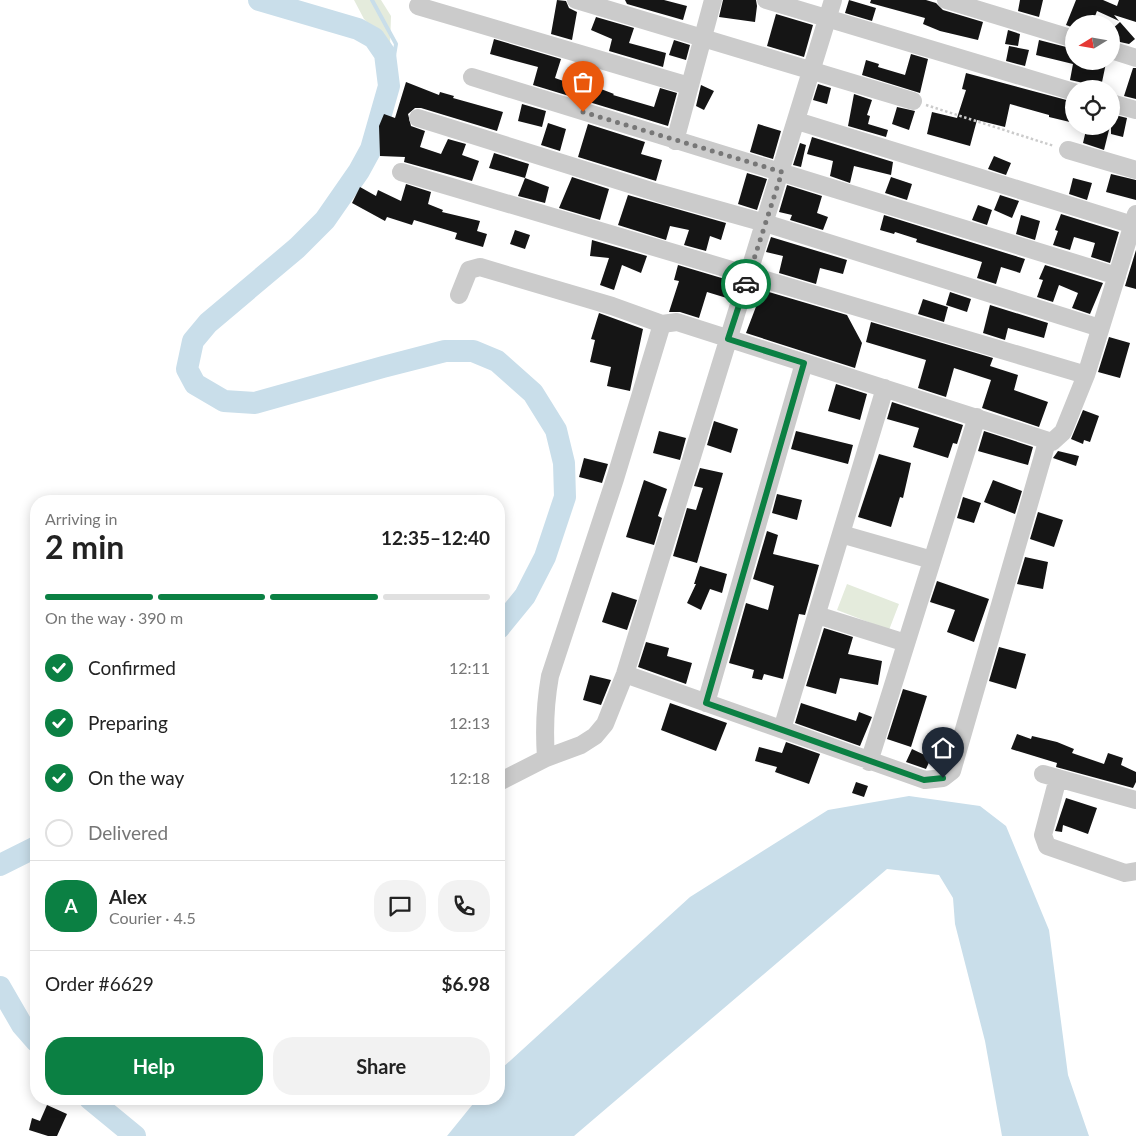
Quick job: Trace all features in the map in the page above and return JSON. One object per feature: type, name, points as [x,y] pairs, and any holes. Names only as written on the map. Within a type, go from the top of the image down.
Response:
[{"type":"street","points":[[576,0],[913,101]]},
{"type":"street","points":[[675,140],[701,37],[713,0]]},
{"type":"street","points":[[766,0],[1065,89]]},
{"type":"street","points":[[505,779],[546,758],[581,745],[595,736],[605,724],[625,674],[748,275],[782,172],[833,0]]},
{"type":"street","points":[[946,0],[1065,36]]},
{"type":"street","points":[[418,6],[688,86]]},
{"type":"street","points":[[1120,53],[1136,58]]},
{"type":"street","points":[[472,77],[1117,276]]},
{"type":"street","points":[[1120,106],[1136,110]]},
{"type":"street","points":[[418,118],[658,193],[765,223],[1100,328]]},
{"type":"street","points":[[459,295],[468,270],[480,267],[612,306],[662,324],[677,322],[1034,434],[1048,442],[1057,440],[1063,432],[1086,375],[1134,220],[797,121]]},
{"type":"street","points":[[1068,150],[1136,170]]},
{"type":"street","points":[[402,172],[1086,375]]},
{"type":"street","points":[[546,758],[544,729],[550,676],[615,479],[662,324]]},
{"type":"street","points":[[706,703],[804,363]]},
{"type":"street","points":[[782,729],[885,388]]},
{"type":"street","points":[[869,762],[977,417]]},
{"type":"street","points":[[625,674],[782,729],[869,762],[931,781],[943,778],[952,771],[1048,442]]},
{"type":"street","points":[[841,534],[932,560]]},
{"type":"street","points":[[817,616],[906,643]]},
{"type":"street","points":[[1136,800],[1051,776],[1043,835],[1047,846],[1126,873],[1136,871]]},
{"type":"path","points":[[913,101],[1068,150]]},
{"type":"green space","points":[[354,0],[381,0],[391,16],[390,46],[364,19]]},
{"type":"green space","points":[[847,584],[899,604],[889,630],[837,610]]},
{"type":"water","points":[[909,796],[980,806],[1006,826],[1049,930],[1068,1075],[1089,1136],[1002,1136],[985,1041],[955,924],[953,898],[939,875],[887,869],[574,1136],[447,1136],[472,1105],[505,1105],[505,1065],[690,897],[828,810]]},
{"type":"building","points":[[557,0],[566,1],[569,8],[577,12],[572,40],[551,34]]},
{"type":"building","points":[[625,0],[664,0],[687,6],[683,20],[627,4]]},
{"type":"building","points":[[723,0],[756,0],[755,22],[719,17]]},
{"type":"building","points":[[849,0],[876,8],[872,21],[845,13]]},
{"type":"building","points":[[871,0],[926,0],[936,3],[943,10],[983,22],[978,40],[940,31],[923,24],[925,18],[870,3]]},
{"type":"building","points":[[1020,0],[1043,0],[1039,17],[1018,11]]},
{"type":"building","points":[[1076,0],[1103,0],[1117,6],[1119,0],[1136,0],[1136,22],[1120,17],[1120,15],[1106,15],[1097,11],[1095,15],[1070,15]]},
{"type":"building","points":[[776,14],[813,25],[804,57],[767,46]]},
{"type":"building","points":[[596,17],[634,28],[629,43],[666,53],[663,67],[609,51],[612,39],[591,30]]},
{"type":"building","points":[[1120,22],[1135,39],[1129,44],[1120,42]]},
{"type":"building","points":[[1008,30],[1020,34],[1018,46],[1005,44]]},
{"type":"building","points":[[494,39],[561,59],[555,78],[583,88],[584,86],[600,92],[601,89],[613,95],[654,107],[660,88],[677,93],[668,126],[533,85],[538,67],[490,54]]},
{"type":"building","points":[[674,40],[690,45],[686,60],[669,55]]},
{"type":"building","points":[[1039,40],[1065,47],[1065,62],[1036,55]]},
{"type":"building","points":[[1009,46],[1029,50],[1025,66],[1006,61]]},
{"type":"building","points":[[911,54],[928,59],[920,93],[862,75],[866,60],[879,64],[878,67],[905,75]]},
{"type":"building","points":[[1133,68],[1136,68],[1136,99],[1124,96]]},
{"type":"building","points":[[1072,70],[1105,70],[1102,80],[1070,80]]},
{"type":"building","points":[[966,73],[1065,100],[1065,121],[1010,104],[1005,127],[977,120],[970,146],[927,134],[932,112],[957,118],[966,90],[962,89]]},
{"type":"building","points":[[406,82],[439,95],[440,92],[454,96],[453,98],[503,112],[497,131],[421,108],[415,108],[408,114],[411,126],[425,131],[420,147],[441,154],[448,139],[466,144],[462,155],[479,161],[472,181],[404,162],[405,157],[380,156],[379,126],[384,114],[395,118]]},
{"type":"building","points":[[818,84],[831,88],[827,104],[813,100]]},
{"type":"building","points":[[701,85],[714,91],[704,110],[696,106]]},
{"type":"building","points":[[854,94],[872,100],[867,115],[870,116],[868,124],[888,130],[886,137],[848,126]]},
{"type":"building","points":[[522,104],[546,111],[542,127],[518,121]]},
{"type":"building","points":[[897,107],[915,111],[909,130],[892,124]]},
{"type":"building","points":[[1120,116],[1127,118],[1123,137],[1115,135],[1120,135]]},
{"type":"building","points":[[548,123],[566,129],[560,151],[541,145]]},
{"type":"building","points":[[588,124],[645,142],[641,154],[662,160],[656,181],[578,157]]},
{"type":"building","points":[[758,124],[781,131],[773,159],[750,152]]},
{"type":"building","points":[[1085,135],[1108,135],[1104,150],[1083,143]]},
{"type":"building","points":[[812,137],[893,162],[891,175],[854,166],[850,183],[830,176],[833,161],[807,154]]},
{"type":"building","points":[[800,143],[806,145],[801,167],[793,165]]},
{"type":"building","points":[[494,153],[529,164],[525,178],[489,168]]},
{"type":"building","points":[[994,156],[1011,163],[1006,175],[988,169]]},
{"type":"building","points":[[747,173],[767,179],[757,210],[738,204]]},
{"type":"building","points":[[1111,174],[1136,180],[1136,200],[1106,192]]},
{"type":"building","points":[[572,177],[609,189],[600,220],[559,208]]},
{"type":"building","points":[[891,177],[912,184],[907,200],[885,193]]},
{"type":"building","points":[[525,178],[549,187],[545,203],[518,196]]},
{"type":"building","points":[[1073,178],[1092,183],[1087,200],[1069,194]]},
{"type":"building","points":[[406,184],[431,192],[428,204],[443,210],[442,212],[480,221],[477,231],[487,234],[483,247],[455,239],[457,233],[414,220],[412,225],[387,217],[385,221],[352,203],[360,187],[376,196],[378,190],[401,201]]},
{"type":"building","points":[[787,185],[822,196],[817,213],[828,217],[823,230],[790,220],[792,215],[779,212]]},
{"type":"building","points":[[628,195],[726,223],[721,240],[710,236],[706,251],[684,245],[689,230],[670,226],[666,240],[618,225]]},
{"type":"building","points":[[1000,195],[1019,201],[1012,218],[994,210]]},
{"type":"building","points":[[978,205],[992,210],[987,225],[972,220]]},
{"type":"building","points":[[1061,214],[1119,232],[1110,263],[1091,257],[1095,243],[1074,237],[1070,250],[1053,245],[1058,231],[1055,230]]},
{"type":"building","points":[[884,215],[1025,259],[1020,273],[1001,267],[996,284],[977,278],[982,262],[916,242],[917,239],[895,232],[894,234],[880,230]]},
{"type":"building","points":[[1021,215],[1040,221],[1035,240],[1016,234]]},
{"type":"building","points":[[515,230],[530,235],[525,249],[510,244]]},
{"type":"building","points":[[771,237],[847,260],[843,274],[820,268],[816,284],[779,273],[783,256],[766,252]]},
{"type":"building","points":[[592,240],[647,256],[641,273],[622,265],[614,290],[600,285],[609,258],[590,256]]},
{"type":"building","points":[[1136,250],[1136,289],[1125,286]]},
{"type":"building","points":[[678,265],[735,282],[730,299],[707,292],[699,318],[680,312],[669,312],[679,281],[674,280]]},
{"type":"building","points":[[1045,265],[1103,283],[1090,314],[1072,308],[1078,293],[1059,285],[1053,302],[1037,297],[1043,280],[1039,279]]},
{"type":"building","points":[[755,288],[847,315],[862,343],[855,368],[746,333],[757,304],[751,302]]},
{"type":"building","points":[[950,292],[971,299],[967,312],[946,305]]},
{"type":"building","points":[[923,299],[948,307],[944,322],[918,314]]},
{"type":"building","points":[[990,305],[1048,323],[1044,338],[1008,328],[1005,340],[983,333]]},
{"type":"building","points":[[599,313],[643,329],[630,391],[607,386],[611,367],[590,362],[595,340],[591,339]]},
{"type":"building","points":[[871,322],[993,358],[990,366],[1018,375],[1014,390],[1048,402],[1039,427],[982,408],[991,380],[954,368],[946,397],[918,388],[926,360],[866,342]]},
{"type":"building","points":[[1109,337],[1130,343],[1120,378],[1098,372]]},
{"type":"building","points":[[836,384],[867,394],[860,420],[828,411]]},
{"type":"building","points":[[892,402],[963,425],[957,444],[953,443],[948,458],[913,447],[919,428],[887,419]]},
{"type":"building","points":[[1083,410],[1099,416],[1090,442],[1084,440],[1083,444],[1071,439]]},
{"type":"building","points":[[714,421],[738,429],[731,453],[707,445]]},
{"type":"building","points":[[659,431],[686,438],[680,460],[653,453]]},
{"type":"building","points":[[796,431],[853,445],[848,464],[791,449]]},
{"type":"building","points":[[984,431],[1033,447],[1028,465],[978,451]]},
{"type":"building","points":[[1058,451],[1079,456],[1076,466],[1053,458]]},
{"type":"building","points":[[879,454],[911,463],[903,498],[900,497],[891,527],[858,517]]},
{"type":"building","points":[[584,458],[608,464],[602,483],[579,477]]},
{"type":"building","points":[[700,468],[723,473],[697,563],[673,556],[687,508],[696,510],[703,488],[694,486]]},
{"type":"building","points":[[644,480],[667,489],[658,516],[662,518],[654,545],[626,537]]},
{"type":"building","points":[[993,480],[1022,491],[1015,514],[984,502]]},
{"type":"building","points":[[777,494],[802,500],[797,520],[772,513]]},
{"type":"building","points":[[963,497],[981,503],[974,523],[957,518]]},
{"type":"building","points":[[1038,512],[1063,520],[1054,547],[1030,539]]},
{"type":"building","points":[[767,531],[778,535],[773,554],[819,565],[805,615],[799,614],[783,679],[764,674],[762,680],[752,678],[754,670],[729,663],[746,603],[768,610],[774,586],[753,579]]},
{"type":"building","points":[[1025,557],[1048,562],[1043,589],[1017,584]]},
{"type":"building","points":[[700,566],[727,574],[722,593],[710,589],[701,610],[687,603],[696,584],[694,584]]},
{"type":"building","points":[[937,581],[989,599],[974,642],[947,632],[955,610],[930,602]]},
{"type":"building","points":[[612,592],[637,600],[627,630],[602,622]]},
{"type":"building","points":[[824,628],[853,637],[848,654],[882,661],[878,685],[840,678],[836,694],[806,686]]},
{"type":"building","points":[[646,642],[669,648],[667,656],[692,663],[686,684],[638,667]]},
{"type":"building","points":[[999,647],[1026,654],[1016,689],[989,681]]},
{"type":"building","points":[[590,675],[611,680],[601,705],[583,700]]},
{"type":"building","points":[[903,689],[927,696],[911,747],[887,739]]},
{"type":"building","points":[[670,703],[727,723],[716,751],[661,730]]},
{"type":"building","points":[[801,703],[856,721],[859,712],[872,717],[860,746],[795,723]]},
{"type":"building","points":[[1017,734],[1031,739],[1032,736],[1057,742],[1074,749],[1072,753],[1104,764],[1108,753],[1123,758],[1121,765],[1136,772],[1136,782],[1133,788],[1056,767],[1057,763],[1011,749]]},
{"type":"building","points":[[786,742],[820,754],[809,784],[775,772],[777,767],[755,761],[759,747],[782,753]]},
{"type":"building","points":[[912,749],[931,758],[926,769],[906,762]]},
{"type":"building","points":[[856,782],[868,786],[864,797],[852,793]]},
{"type":"building","points":[[1066,798],[1097,808],[1088,834],[1063,825],[1062,832],[1055,831]]},
{"type":"building","points":[[47,1105],[67,1114],[57,1136],[48,1136],[29,1130],[32,1118],[40,1121]]},
{"type":"waterway","points":[[259,0],[358,29],[374,38],[385,54],[389,86],[371,149],[359,171],[325,220],[297,248],[208,323],[193,341],[187,369],[195,384],[224,401],[255,403],[445,351],[473,351],[497,361],[533,393],[556,430],[564,463],[565,497],[545,557],[525,596],[505,621]]},
{"type":"waterway","points":[[372,0],[396,44],[389,86]]},
{"type":"waterway","points":[[0,865],[30,850]]},
{"type":"waterway","points":[[0,987],[22,1025],[30,1034]]},
{"type":"waterway","points":[[97,1105],[135,1136]]},
{"type":"way so far","points":[[583,112],[782,172],[746,284]]},
{"type":"route","points":[[746,284],[728,339],[804,363],[706,703],[924,780],[931,781],[943,778]]}]
